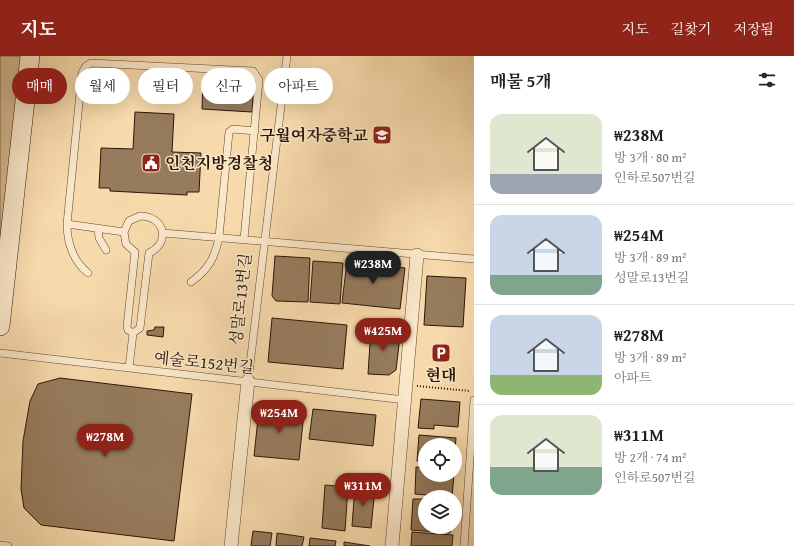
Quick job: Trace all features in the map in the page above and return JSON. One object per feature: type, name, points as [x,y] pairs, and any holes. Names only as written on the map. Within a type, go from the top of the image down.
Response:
[{"type":"main road","points":[[0,326],[30,56]]},
{"type":"street","points":[[392,546],[417,255]]},
{"type":"street","name":"성말로13번길","points":[[231,546],[248,381]]},
{"type":"lane","name":"성말로13번길","points":[[248,381],[287,56]]},
{"type":"lane","points":[[88,273],[74,256],[69,245],[67,237],[67,224],[82,73],[86,66],[91,63],[253,72],[259,80],[244,239]]},
{"type":"lane","points":[[191,282],[211,263],[216,254],[229,132],[233,129],[255,131]]},
{"type":"lane","points":[[129,368],[133,333],[140,328],[148,254],[159,246],[163,233],[157,222],[147,216],[134,218],[130,221],[124,232],[126,244],[135,252],[127,327],[128,330],[133,333]]},
{"type":"lane","points":[[67,224],[124,232]]},
{"type":"lane","points":[[98,228],[99,238],[106,250]]},
{"type":"lane","points":[[163,233],[264,240],[474,259]]},
{"type":"lane","name":"예술로152번길","points":[[0,353],[404,400]]},
{"type":"lane","points":[[464,546],[474,400]]},
{"type":"lane","points":[[0,545],[8,546]]},
{"type":"path","points":[[406,386],[474,391]]},
{"type":"shaded area","points":[[0,56],[30,56],[29,68],[12,68],[12,104],[25,104],[0,325]]},
{"type":"building","points":[[202,104],[253,104],[252,112],[202,109]]},
{"type":"building","points":[[135,112],[174,114],[172,152],[201,153],[199,192],[187,192],[187,195],[110,191],[110,188],[99,188],[101,148],[133,149]]},
{"type":"building","points":[[275,256],[310,258],[308,302],[276,301],[272,296]]},
{"type":"building","points":[[313,261],[343,263],[340,304],[310,302]]},
{"type":"building","points":[[347,261],[405,268],[400,309],[342,303]]},
{"type":"building","points":[[427,276],[466,278],[463,327],[424,325]]},
{"type":"building","points":[[272,318],[347,325],[343,369],[268,362]]},
{"type":"building","points":[[155,327],[164,327],[163,337],[147,335],[147,331],[154,330]]},
{"type":"building","points":[[371,328],[395,330],[400,336],[396,370],[389,375],[368,374]]},
{"type":"building","points":[[60,378],[192,394],[174,541],[41,525],[24,508],[21,489],[23,441],[30,401],[38,384]]},
{"type":"building","points":[[421,399],[460,402],[458,427],[434,425],[434,429],[418,428]]},
{"type":"building","points":[[259,409],[304,413],[299,460],[254,456]]},
{"type":"building","points":[[313,409],[376,415],[373,446],[309,439]]},
{"type":"building","points":[[419,435],[456,438],[419,438]]},
{"type":"building","points":[[416,467],[418,467],[418,482],[453,482],[453,490],[418,490],[418,494],[415,494]]},
{"type":"building","points":[[325,485],[348,487],[345,531],[322,528]]},
{"type":"building","points":[[355,486],[375,488],[371,528],[352,526]]},
{"type":"building","points":[[413,499],[418,499],[418,531],[411,530]]},
{"type":"building","points":[[253,531],[272,533],[270,546],[251,546]]},
{"type":"building","points":[[412,532],[418,532],[418,534],[453,535],[452,546],[411,546]]},
{"type":"building","points":[[277,533],[304,537],[302,546],[276,546]]},
{"type":"building","points":[[310,538],[336,541],[335,546],[309,546]]},
{"type":"building","points":[[344,542],[370,546],[344,546]]},
{"type":"place","name":"구월여자중학교","points":[[382,135]]},
{"type":"place","name":"인천지방경찰청","points":[[151,163]]},
{"type":"place","name":"현대","points":[[441,353]]}]
